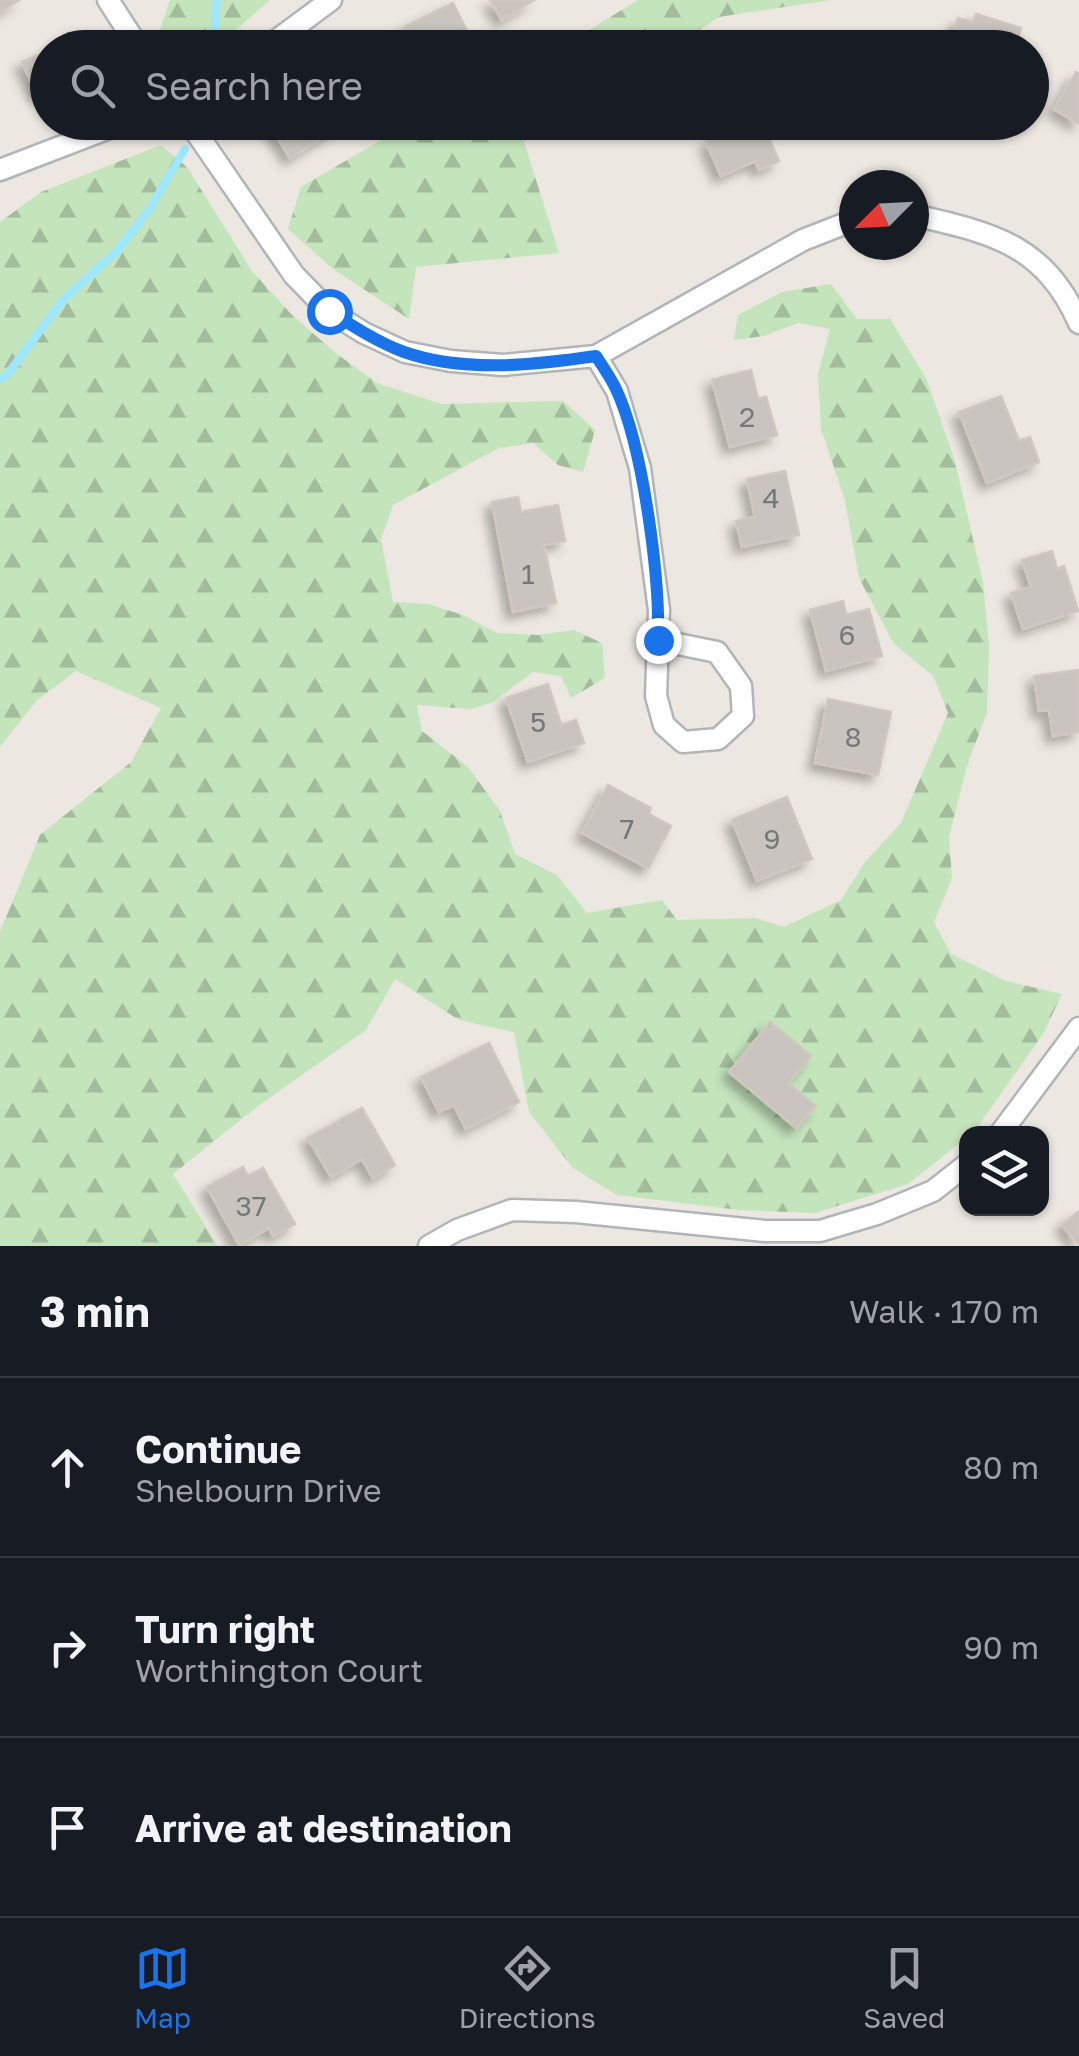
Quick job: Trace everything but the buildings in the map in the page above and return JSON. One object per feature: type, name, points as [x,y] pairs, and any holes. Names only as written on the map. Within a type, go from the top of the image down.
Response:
[{"type":"street","points":[[108,0],[127,30]]},
{"type":"street","points":[[291,30],[332,0]]},
{"type":"street","points":[[0,170],[78,140]]},
{"type":"street","points":[[201,140],[294,275],[329,311],[405,352],[450,361],[503,365],[596,356],[803,240],[839,226]]},
{"type":"street","points":[[929,218],[976,229],[1023,249],[1068,299],[1079,324]]},
{"type":"street","points":[[596,356],[617,391],[640,468],[659,610],[656,696],[664,726],[683,742],[718,738],[743,716],[742,686],[717,652],[658,640]]},
{"type":"street","points":[[1006,1126],[1079,1028]]},
{"type":"street","points":[[429,1246],[458,1230],[512,1210],[820,1231],[878,1214],[933,1191],[959,1171]]},
{"type":"green space","points":[[170,0],[270,0],[236,30],[160,30]]},
{"type":"green space","points":[[638,0],[830,0],[719,17],[699,30],[589,30]]},
{"type":"green space","points":[[381,140],[527,140],[524,142],[559,253],[416,267],[409,319],[333,269],[288,229],[301,187]]},
{"type":"green space","points":[[161,145],[187,167],[252,271],[293,316],[377,383],[442,404],[563,401],[595,430],[583,472],[558,465],[533,443],[499,448],[393,505],[381,539],[393,602],[428,604],[463,615],[497,633],[538,635],[574,630],[602,643],[605,678],[571,698],[561,676],[533,672],[493,702],[470,709],[417,705],[422,731],[468,767],[500,811],[515,854],[557,875],[587,913],[662,900],[677,920],[756,918],[784,927],[841,900],[865,862],[901,823],[948,713],[933,676],[894,644],[859,578],[845,500],[821,429],[818,374],[830,329],[799,323],[763,336],[734,340],[738,315],[782,292],[831,284],[857,319],[890,319],[926,378],[955,461],[983,583],[989,645],[987,712],[967,766],[949,837],[952,878],[934,922],[951,954],[1006,981],[1062,994],[1043,1034],[978,1126],[959,1126],[959,1144],[908,1184],[815,1213],[739,1210],[617,1195],[573,1168],[529,1112],[514,1032],[459,1020],[395,979],[366,1030],[258,1106],[173,1174],[218,1246],[0,1246],[0,932],[40,835],[131,762],[161,708],[76,671],[37,700],[0,747],[0,222],[41,192]]},
{"type":"waterway","points":[[214,30],[217,0]]},
{"type":"waterway","points":[[0,379],[63,300],[117,251],[149,210],[185,149]]},
{"type":"route","points":[[329,311],[405,352],[450,361],[503,365],[596,356],[617,391],[640,468],[659,610],[658,640]]}]
